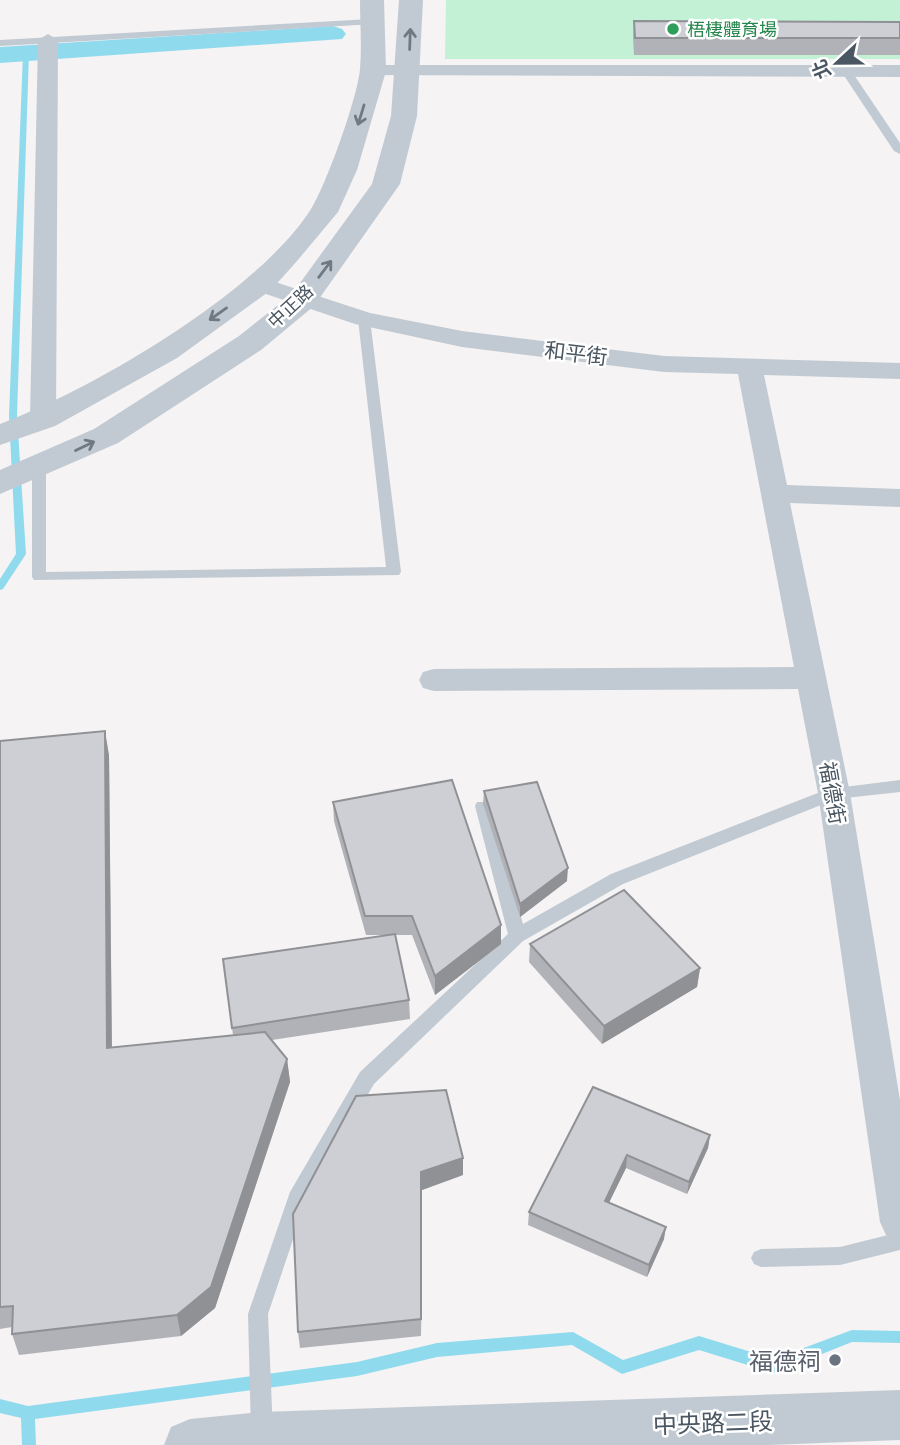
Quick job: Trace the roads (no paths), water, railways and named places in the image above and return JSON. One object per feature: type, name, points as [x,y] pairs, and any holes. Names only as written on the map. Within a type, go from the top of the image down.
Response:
[{"type":"street","name":"中正路","points":[[0,483],[106,436],[250,342],[303,300],[386,184],[404,116],[409,73],[411,0]]},
{"type":"street","name":"中正路","points":[[0,435],[43,419],[166,351],[260,284],[324,212],[344,170],[373,71],[372,11]]},
{"type":"street","points":[[43,419],[48,40]]},
{"type":"street","points":[[373,71],[900,71]]},
{"type":"street","name":"和平街","points":[[260,284],[365,319],[462,339],[664,364],[900,371]]},
{"type":"street","name":"福德街","points":[[749,366],[834,793],[897,1181],[900,1222]]},
{"type":"street","points":[[776,494],[900,498]]},
{"type":"street","points":[[434,680],[811,678]]},
{"type":"street","name":"中央路二段","points":[[220,1443],[900,1415]]},
{"type":"lane","points":[[0,43],[372,11]]},
{"type":"lane","points":[[846,71],[900,151]]},
{"type":"lane","points":[[39,468],[39,577],[394,572],[365,319]]},
{"type":"lane","points":[[220,1443],[258,1314],[297,1198],[367,1078],[517,936],[617,878],[834,793],[900,786]]},
{"type":"lane","points":[[483,806],[517,936]]},
{"type":"lane","points":[[761,1258],[840,1256],[900,1241]]},
{"type":"waterway","points":[[0,55],[333,34]]},
{"type":"waterway","points":[[0,587],[21,554],[13,416],[26,53]]},
{"type":"waterway","points":[[28,1413],[357,1369],[437,1350],[573,1338],[622,1367],[699,1343],[774,1366],[852,1336],[900,1337]]},
{"type":"waterway","points":[[0,1406],[28,1413]]},
{"type":"waterway","points":[[28,1413],[29,1445]]},
{"type":"place","name":"梧棲體育場","points":[[673,29]]},
{"type":"place","name":"福德祠","points":[[835,1360]]}]
